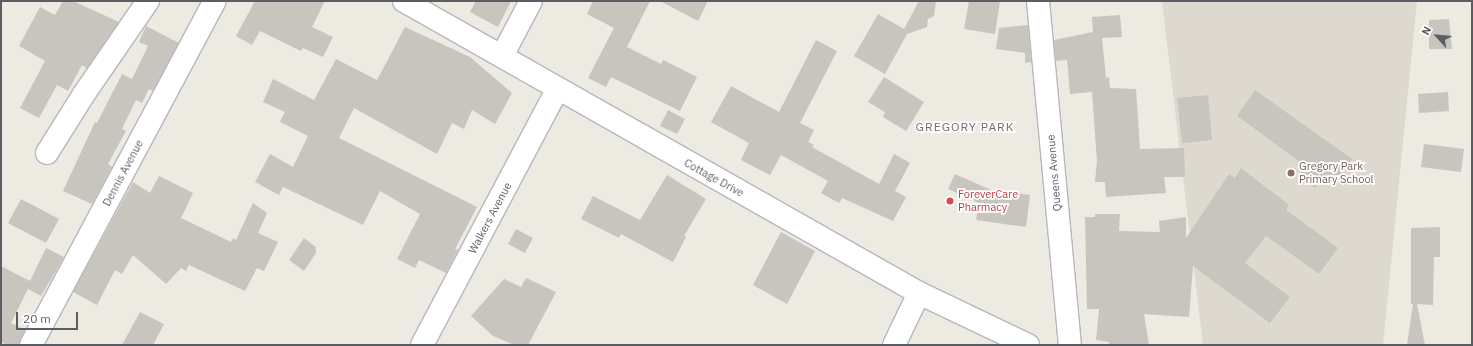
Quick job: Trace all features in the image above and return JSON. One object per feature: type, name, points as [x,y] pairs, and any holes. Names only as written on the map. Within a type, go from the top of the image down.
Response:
[{"type":"street","points":[[47,153],[84,94],[148,1]]},
{"type":"street","name":"Dennis Avenue","points":[[31,345],[215,1]]},
{"type":"street","name":"Cottage Drive","points":[[404,1],[502,56],[557,90],[919,293],[1028,345]]},
{"type":"street","points":[[502,56],[532,1]]},
{"type":"street","name":"Queens Avenue","points":[[1038,1],[1070,345]]},
{"type":"street","name":"Walkers Avenue","points":[[422,345],[557,90]]},
{"type":"street","points":[[894,345],[919,293]]},
{"type":"shaded area","name":"Gregory Park Primary School","points":[[1162,1],[1417,1],[1383,345],[1203,345]]},
{"type":"building","points":[[63,1],[73,1],[119,22],[87,68],[82,65],[68,91],[57,85],[39,118],[20,108],[45,61],[19,46],[40,7],[55,15]]},
{"type":"building","points":[[255,1],[325,1],[312,27],[333,37],[323,57],[303,48],[301,51],[260,31],[252,45],[236,36]]},
{"type":"building","points":[[476,1],[511,1],[498,27],[470,12]]},
{"type":"building","points":[[593,1],[650,1],[627,47],[661,64],[663,60],[697,77],[680,111],[611,77],[606,87],[588,78],[614,28],[587,14]]},
{"type":"building","points":[[660,1],[708,1],[698,21]]},
{"type":"building","points":[[919,1],[936,1],[934,16],[928,19],[927,27],[907,34],[885,74],[854,56],[878,14],[904,29]]},
{"type":"building","points":[[969,1],[1000,1],[995,34],[964,29]]},
{"type":"building","points":[[1120,15],[1122,37],[1102,38],[1106,78],[1109,77],[1110,88],[1136,89],[1140,149],[1184,148],[1185,177],[1164,177],[1166,193],[1106,197],[1105,182],[1095,182],[1097,161],[1092,92],[1070,94],[1067,60],[1056,61],[1054,40],[1093,32],[1092,17]]},
{"type":"building","points":[[1449,19],[1452,49],[1429,49],[1429,20]]},
{"type":"building","points":[[1028,25],[1031,62],[1025,63],[1025,53],[996,49],[999,28]]},
{"type":"building","points":[[146,26],[179,43],[153,91],[149,89],[142,103],[136,100],[122,129],[126,131],[108,164],[112,167],[92,204],[63,191],[95,122],[97,123],[122,74],[132,79],[148,46],[139,42]]},
{"type":"building","points":[[405,27],[470,57],[512,93],[495,124],[472,110],[464,129],[452,123],[437,154],[354,108],[339,138],[477,207],[455,249],[458,250],[446,273],[419,260],[415,268],[397,259],[420,214],[380,191],[363,225],[283,187],[279,195],[255,182],[270,154],[293,167],[308,136],[280,122],[285,112],[263,102],[273,79],[314,100],[336,59],[377,80]]},
{"type":"building","points":[[816,40],[837,51],[800,123],[814,130],[808,142],[814,145],[812,147],[879,184],[894,154],[910,163],[895,191],[906,197],[893,221],[842,198],[839,203],[821,193],[828,181],[781,155],[770,175],[741,160],[749,143],[711,122],[731,86],[779,112]]},
{"type":"building","points":[[884,77],[924,102],[906,131],[883,117],[885,112],[868,102]]},
{"type":"building","points":[[1255,90],[1352,159],[1332,186],[1322,178],[1315,188],[1299,176],[1306,166],[1237,116]]},
{"type":"building","points":[[1448,92],[1449,111],[1419,113],[1418,94]]},
{"type":"building","points":[[1208,95],[1212,140],[1182,143],[1177,98]]},
{"type":"building","points":[[668,110],[685,119],[677,134],[660,126]]},
{"type":"building","points":[[1424,144],[1464,149],[1461,172],[1421,167]]},
{"type":"building","points":[[1241,168],[1289,205],[1286,210],[1338,248],[1319,274],[1266,236],[1245,263],[1290,297],[1270,323],[1193,266],[1189,317],[1144,314],[1149,345],[1109,345],[1109,342],[1096,340],[1099,309],[1087,309],[1085,217],[1095,217],[1095,214],[1120,214],[1119,231],[1160,232],[1159,221],[1186,217],[1186,238],[1229,174],[1235,178]]},
{"type":"building","points":[[955,174],[991,190],[1030,195],[1026,227],[976,220],[979,203],[948,189]]},
{"type":"building","points":[[667,175],[706,199],[684,236],[686,237],[673,262],[621,234],[619,238],[581,219],[593,196],[640,220]]},
{"type":"building","points":[[159,176],[193,193],[181,218],[231,242],[233,238],[236,240],[253,203],[267,213],[258,233],[278,242],[264,271],[257,268],[245,291],[189,265],[186,271],[181,268],[166,284],[133,255],[122,274],[115,270],[97,305],[73,292],[133,182],[150,193]]},
{"type":"building","points":[[21,199],[59,219],[46,243],[8,223]]},
{"type":"building","points":[[1440,227],[1440,257],[1434,257],[1433,305],[1417,304],[1425,345],[1407,345],[1413,304],[1411,304],[1411,228]]},
{"type":"building","points":[[516,229],[533,238],[525,253],[508,244]]},
{"type":"building","points":[[781,232],[815,251],[787,304],[753,285]]},
{"type":"building","points":[[304,238],[316,247],[316,253],[304,271],[289,260]]},
{"type":"building","points":[[46,248],[64,257],[41,296],[28,289],[11,323],[25,330],[19,345],[7,345],[1,342],[1,266],[30,281]]},
{"type":"building","points":[[526,278],[556,292],[528,345],[514,345],[493,336],[471,316],[504,279],[521,287]]},
{"type":"building","points":[[140,312],[164,324],[153,345],[122,345]]},
{"type":"place","name":"Gregory Park Primary School","points":[[1291,173]]},
{"type":"place","name":"ForeverCare Pharmacy","points":[[950,201]]},
{"type":"district","name":"GREGORY PARK","points":[[965,127]]}]
